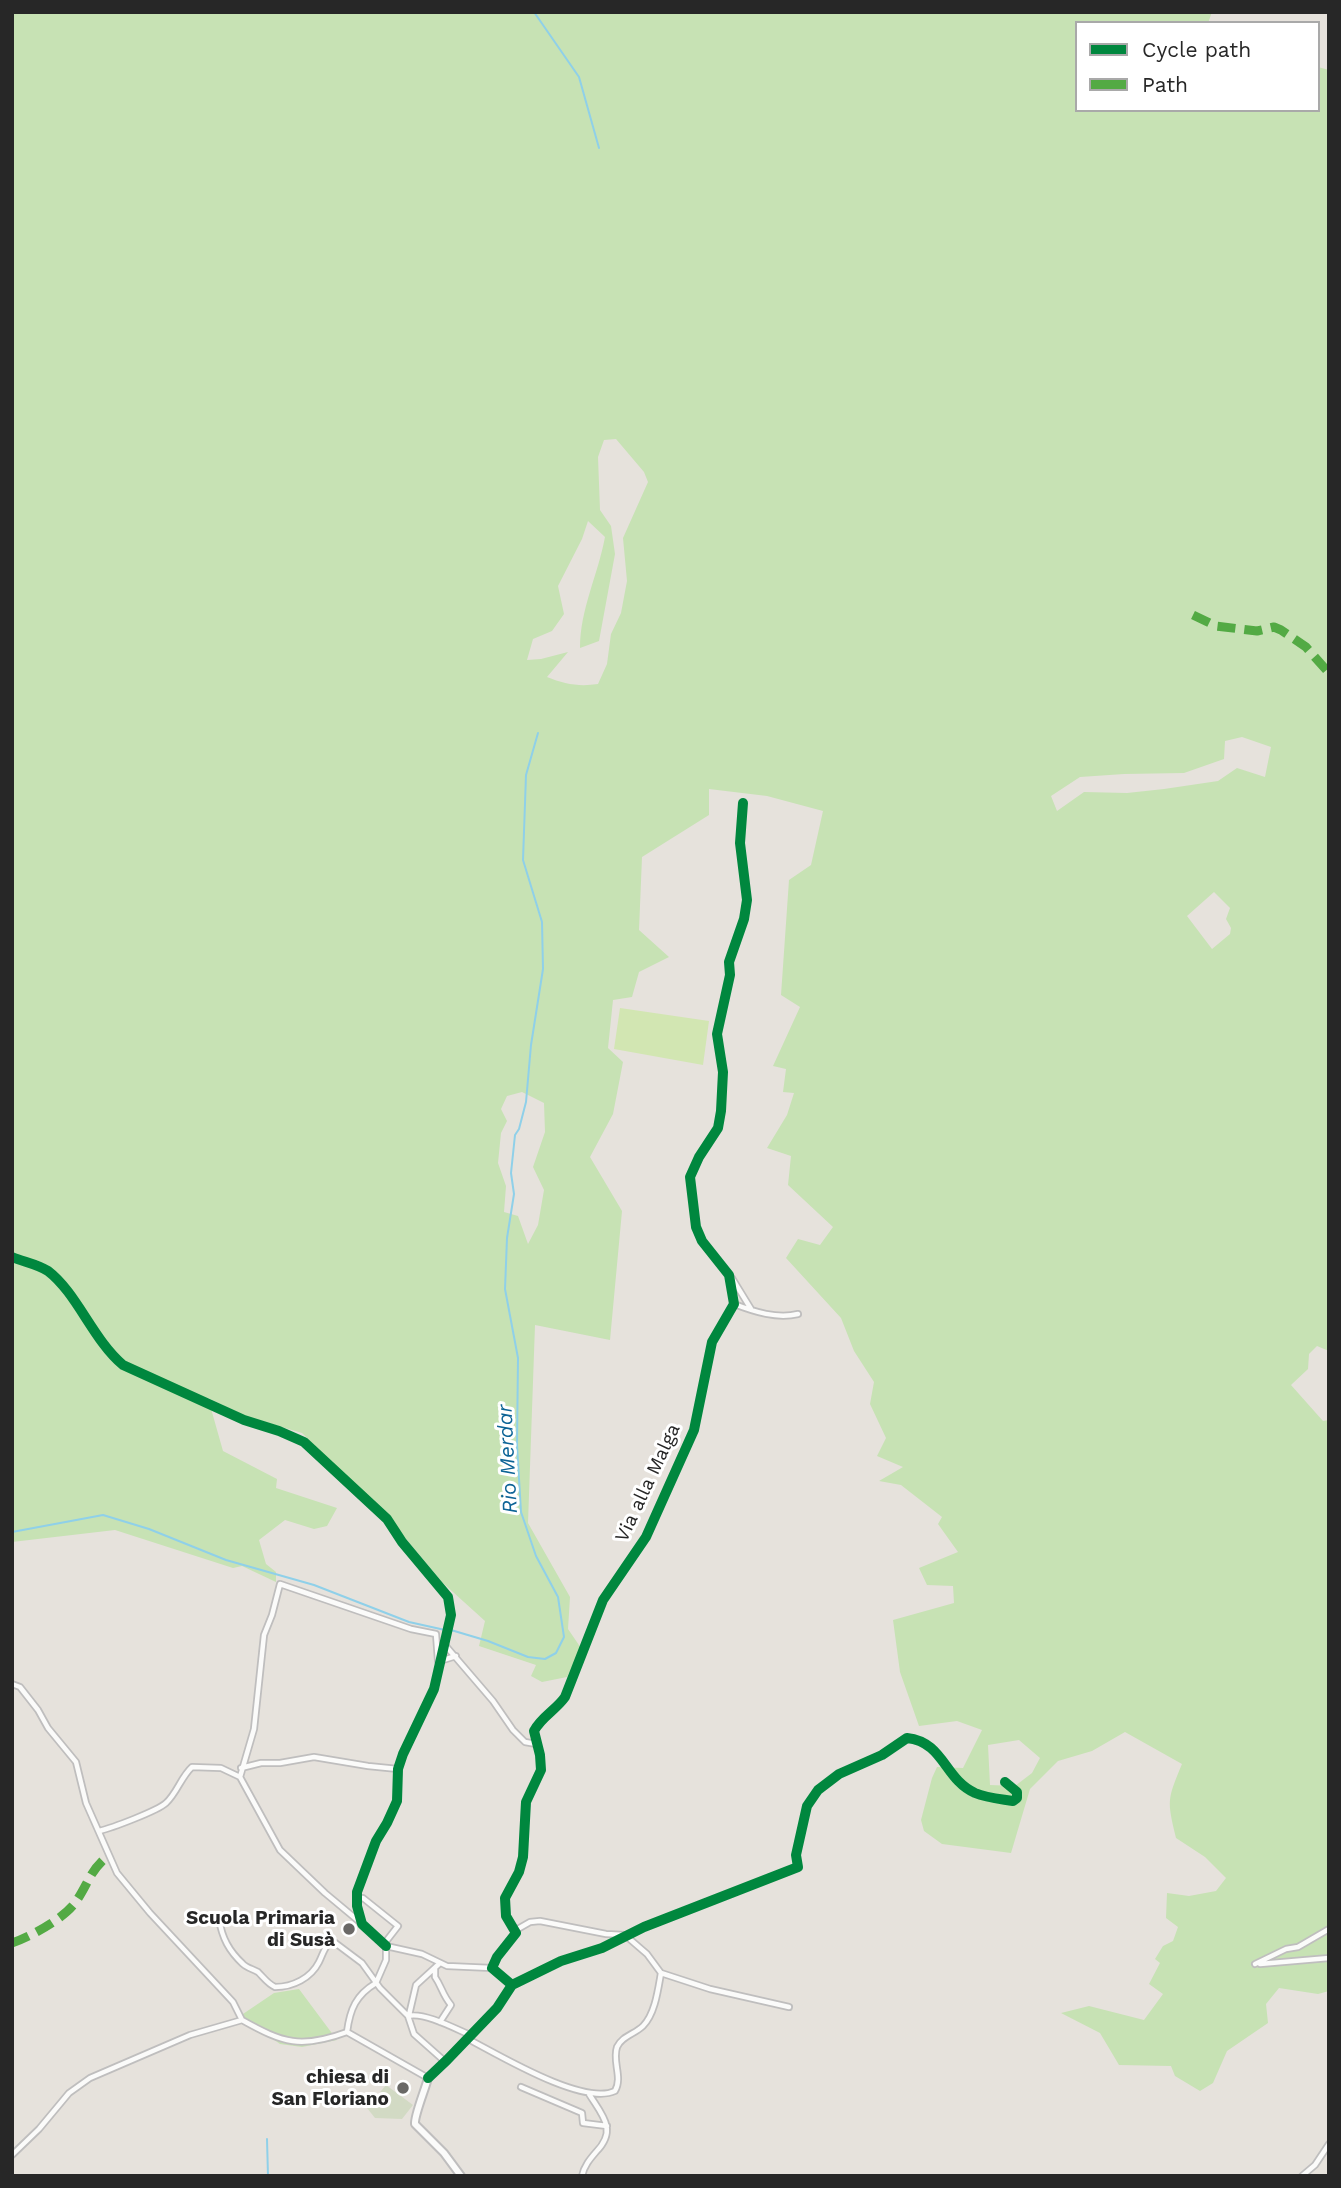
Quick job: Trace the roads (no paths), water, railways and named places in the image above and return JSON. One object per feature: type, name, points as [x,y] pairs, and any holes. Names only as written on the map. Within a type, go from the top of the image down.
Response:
[{"type":"street","points":[[743,803],[740,843],[747,900],[744,919],[730,962],[730,975],[717,1034],[723,1072],[721,1111],[718,1128],[698,1157],[690,1177],[696,1227],[702,1241],[752,1310]]},
{"type":"street","points":[[12,1256],[41,1267],[55,1278],[107,1349],[133,1371],[178,1388],[244,1420],[304,1442],[387,1519],[402,1542],[441,1586],[451,1608],[449,1625],[429,1703],[398,1769],[397,1801],[370,1856],[357,1892],[362,1924]]},
{"type":"street","points":[[729,1275],[734,1304],[764,1314],[798,1314]]},
{"type":"street","name":"Via alla Malga","points":[[516,1930],[506,1916],[505,1898],[519,1872],[523,1857],[526,1802],[541,1770],[536,1726],[565,1697],[603,1601],[646,1537],[694,1430],[712,1342],[734,1304]]},
{"type":"street","points":[[240,1777],[254,1729],[264,1635],[280,1584],[411,1629],[436,1634],[440,1663]]},
{"type":"street","points":[[444,1645],[493,1701],[513,1730],[525,1742],[536,1744]]},
{"type":"street","points":[[440,1663],[456,1656]]},
{"type":"street","points":[[12,1684],[20,1687],[76,1762],[86,1802],[117,1873],[150,1913],[233,2002],[242,2020],[271,2036],[290,2042],[327,2039],[347,2032],[428,2078]]},
{"type":"street","points":[[461,2176],[451,2161],[415,2124],[415,2116],[422,2104],[428,2078],[497,2008],[512,1985],[561,1961],[602,1948],[644,1927],[798,1867],[796,1854],[807,1806],[818,1790],[839,1774],[882,1755],[907,1738],[918,1739],[929,1745],[955,1778],[975,1793],[1013,1801],[1017,1798],[1017,1792],[1005,1782]]},
{"type":"street","points":[[242,1768],[314,1757],[398,1769]]},
{"type":"street","points":[[99,1831],[164,1804],[184,1774],[192,1767],[221,1768],[240,1777],[280,1850],[385,1945],[422,1954],[440,1964],[470,1969],[492,1968],[512,1985]]},
{"type":"street","points":[[347,2032],[355,2001],[376,1983],[386,1960],[385,1945],[398,1926],[363,1898],[357,1899]]},
{"type":"street","points":[[219,1919],[222,1938],[228,1946],[244,1964],[275,1987],[305,1979],[314,1970],[325,1947],[334,1942],[362,1964],[376,1983],[408,2016],[414,2034],[443,2062]]},
{"type":"street","points":[[492,1968],[497,1957],[513,1940],[516,1930],[530,1922],[540,1921],[626,1936],[647,1954],[661,1973],[710,1989],[789,2007]]},
{"type":"street","points":[[1329,1929],[1298,1947],[1286,1949],[1255,1964],[1329,1958]]},
{"type":"street","points":[[408,2016],[416,1985],[440,1964]]},
{"type":"street","points":[[435,1968],[440,1991],[451,2005],[440,2022]]},
{"type":"street","points":[[408,2016],[415,2014],[440,2022],[559,2084],[589,2094],[610,2094],[618,2088],[618,2045],[649,2018],[661,1973]]},
{"type":"street","points":[[12,2155],[39,2129],[69,2093],[90,2078],[190,2035],[242,2020]]},
{"type":"street","points":[[521,2087],[582,2113],[583,2123],[607,2126]]},
{"type":"street","points":[[582,2176],[584,2168],[604,2144],[608,2134],[602,2112],[589,2094]]},
{"type":"street","points":[[1302,2176],[1315,2165],[1329,2144]]},
{"type":"waterway","points":[[534,12],[579,77],[599,148]]},
{"type":"waterway","name":"Rio Merdar","points":[[451,1630],[528,1657],[545,1659],[556,1653],[564,1637],[558,1597],[536,1556],[521,1512],[517,1445],[518,1358],[505,1289],[507,1238],[514,1194],[511,1173],[515,1135],[526,1102],[531,1045],[543,969],[542,922],[523,860],[526,775],[538,733]]},
{"type":"waterway","name":"Rio Merdar","points":[[12,1532],[103,1515],[149,1529],[226,1560],[314,1585],[409,1622],[445,1630]]},
{"type":"waterway","points":[[267,2139],[268,2176]]},
{"type":"place","name":"Scuola Primaria di Susà","points":[[349,1929]]},
{"type":"place","name":"chiesa di San Floriano","points":[[403,2088]]}]
